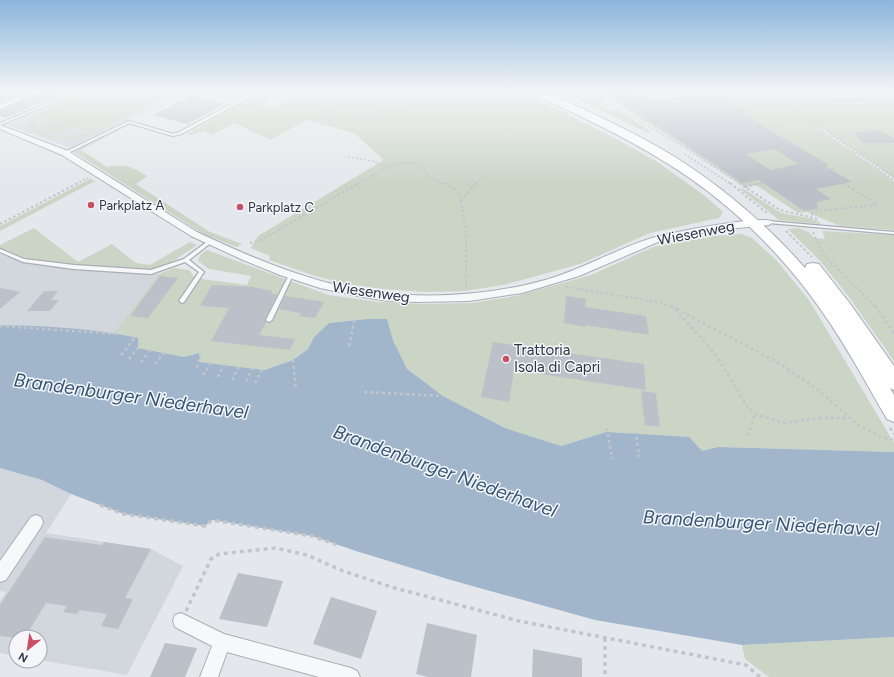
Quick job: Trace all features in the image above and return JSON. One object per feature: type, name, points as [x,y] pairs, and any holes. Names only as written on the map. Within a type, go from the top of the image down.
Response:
[{"type":"main road","points":[[596,122],[617,131],[670,160],[731,204],[761,223],[800,254],[834,293],[863,333],[894,382]]},
{"type":"main road","points":[[610,122],[683,159],[744,202],[817,292],[845,332],[890,421]]},
{"type":"street","name":"Wiesenweg","points":[[0,126],[66,153],[194,234],[210,242],[291,275],[338,289],[376,295],[420,299],[466,298],[506,293],[546,284],[584,271],[660,238],[697,231],[761,223]]},
{"type":"street","points":[[0,574],[36,522]]},
{"type":"street","points":[[181,621],[222,642],[351,677]]},
{"type":"street","points":[[209,677],[222,642]]},
{"type":"lane","points":[[0,126],[10,122]]},
{"type":"lane","points":[[66,153],[129,122],[173,135],[201,122]]},
{"type":"lane","points":[[761,223],[894,233]]},
{"type":"lane","points":[[0,250],[24,260],[74,267],[151,272],[186,260],[210,242]]},
{"type":"lane","points":[[182,301],[202,272],[186,260]]},
{"type":"lane","points":[[269,320],[291,275]]},
{"type":"path","points":[[642,122],[782,211],[791,214],[811,216],[817,211],[877,205],[823,171]]},
{"type":"path","points":[[647,125],[663,122]]},
{"type":"path","points":[[812,122],[893,178]]},
{"type":"path","points":[[685,148],[777,126]]},
{"type":"path","points":[[828,131],[893,178]]},
{"type":"path","points":[[348,157],[373,161],[388,167]]},
{"type":"path","points":[[250,243],[261,240],[388,167],[398,164],[414,163],[420,166],[433,179],[450,185],[457,190],[461,202],[466,230],[466,298]]},
{"type":"path","points":[[744,188],[836,168]]},
{"type":"path","points":[[0,224],[98,173]]},
{"type":"path","points":[[461,202],[483,176]]},
{"type":"path","points":[[810,226],[823,254],[873,303],[894,333]]},
{"type":"path","points":[[546,284],[657,302],[673,307],[766,356],[808,381],[870,433],[885,439],[894,440]]},
{"type":"path","points":[[673,307],[716,355],[747,406],[755,414],[784,423],[819,418],[851,418]]},
{"type":"path","points":[[349,346],[355,318]]},
{"type":"path","points":[[0,326],[117,334]]},
{"type":"path","points":[[121,355],[137,335]]},
{"type":"path","points":[[129,359],[141,344]]},
{"type":"path","points":[[141,362],[152,348]]},
{"type":"path","points":[[155,364],[166,351]]},
{"type":"path","points":[[197,368],[201,351]]},
{"type":"path","points":[[292,360],[296,390]]},
{"type":"path","points":[[203,375],[212,361]]},
{"type":"path","points":[[218,377],[226,363]]},
{"type":"path","points":[[232,380],[240,365]]},
{"type":"path","points":[[246,381],[253,366]]},
{"type":"path","points":[[255,383],[263,368]]},
{"type":"path","points":[[364,392],[443,396]]},
{"type":"path","points":[[748,436],[755,414]]},
{"type":"path","points":[[890,421],[894,434]]},
{"type":"path","points":[[607,428],[612,459]]},
{"type":"path","points":[[636,431],[639,457]]},
{"type":"path","points":[[100,505],[124,514],[205,526],[212,520],[312,536],[338,545]]},
{"type":"path","points":[[181,621],[211,560],[219,554],[275,548],[307,555],[343,570],[409,592],[519,621],[746,665],[758,676]]},
{"type":"path","points":[[605,638],[605,677]]},
{"type":"shaded area","points":[[14,122],[126,122],[71,148],[6,125]]},
{"type":"shaded area","points":[[0,254],[21,261],[72,268],[159,274],[114,333],[0,325]]},
{"type":"shaded area","points":[[0,468],[42,480],[71,494],[46,533],[151,549],[183,566],[127,675],[48,661],[48,629],[8,629],[8,654],[0,653],[0,601],[6,592],[0,591]]},
{"type":"green space","points":[[35,122],[35,125],[40,130],[60,136],[76,135],[89,131],[56,122],[117,122],[81,140],[41,136],[29,128],[29,123]]},
{"type":"green space","points":[[53,122],[73,128],[60,134],[38,127]]},
{"type":"green space","points":[[209,122],[304,122],[270,140],[235,123],[212,135],[204,131],[191,135],[186,134]]},
{"type":"green space","points":[[313,122],[582,122],[659,163],[705,196],[723,212],[719,218],[650,233],[580,264],[503,285],[465,291],[425,292],[383,289],[347,284],[312,275],[269,260],[270,256],[251,248],[258,236],[384,160],[354,133]]},
{"type":"green space","points":[[624,122],[636,122],[652,132],[648,133]]},
{"type":"green space","points":[[646,122],[894,122],[894,178],[824,129],[815,126],[894,181],[894,230],[840,226],[807,212],[798,213],[756,185],[745,187],[688,149],[689,148],[652,126],[652,124]]},
{"type":"green space","points":[[131,124],[81,150],[107,167],[124,166],[132,168],[147,176],[136,184],[210,232],[242,244],[237,247],[205,235],[74,152],[78,148]]},
{"type":"green space","points":[[90,179],[95,181],[0,231],[0,226]]},
{"type":"green space","points":[[742,188],[781,213],[813,219],[821,223],[779,220],[740,189]]},
{"type":"green space","points":[[34,228],[78,262],[112,244],[136,263],[150,265],[190,242],[197,245],[175,260],[154,271],[76,265],[26,258],[0,248],[0,245]]},
{"type":"green space","points":[[798,228],[809,232],[814,238],[825,239],[822,231],[894,235],[894,361],[849,297],[821,262],[788,229]]},
{"type":"green space","points":[[741,234],[752,238],[777,261],[809,300],[894,443],[894,452],[718,447],[702,451],[606,432],[561,446],[505,428],[443,396],[407,369],[393,340],[387,319],[367,319],[329,323],[314,337],[308,349],[293,360],[265,370],[200,362],[198,353],[184,357],[138,348],[138,338],[114,333],[159,274],[174,268],[189,270],[195,278],[247,285],[251,276],[209,269],[198,261],[200,255],[207,250],[328,295],[379,302],[423,304],[472,303],[516,296],[591,275],[653,247],[711,236]]},
{"type":"green space","points":[[894,637],[894,677],[769,677],[745,659],[742,645]]},
{"type":"water","name":"Brandenburger Niederhavel","points":[[367,319],[387,319],[393,340],[407,369],[443,396],[505,428],[561,446],[606,432],[689,437],[702,451],[718,447],[894,452],[894,637],[742,645],[595,620],[451,580],[312,536],[212,520],[205,526],[124,514],[71,494],[42,480],[0,468],[0,325],[69,328],[104,332],[138,338],[138,348],[184,357],[199,353],[200,362],[265,370],[293,360],[308,349],[314,337],[329,323]]},
{"type":"building","points":[[178,122],[192,122],[187,124]]},
{"type":"building","points":[[651,122],[757,122],[829,165],[825,166],[852,182],[816,189],[831,199],[817,202],[818,209],[804,211],[759,180],[742,183]],"holes":[[[772,149],[798,164],[771,170],[745,154]]]},
{"type":"building","points":[[879,130],[894,139],[894,143],[864,143],[853,133]]},
{"type":"building","points":[[160,276],[178,278],[148,318],[130,316]]},
{"type":"building","points":[[212,285],[253,287],[272,291],[271,294],[277,294],[259,335],[295,339],[290,350],[211,341],[229,308],[200,306]]},
{"type":"building","points":[[0,288],[20,292],[0,309]]},
{"type":"building","points":[[44,291],[58,291],[51,300],[59,300],[50,311],[27,311]]},
{"type":"building","points":[[285,296],[324,302],[315,318],[298,316],[301,313],[279,309]]},
{"type":"building","points":[[566,296],[586,299],[585,307],[646,316],[649,335],[564,323]]},
{"type":"building","points":[[493,342],[644,364],[646,390],[514,370],[509,402],[481,397]]},
{"type":"building","points":[[641,391],[656,393],[660,427],[645,425]]},
{"type":"building","points":[[45,537],[102,545],[104,542],[151,549],[125,598],[133,599],[118,629],[101,626],[107,614],[80,610],[77,614],[63,612],[67,606],[46,603],[30,629],[8,629],[8,637],[0,636],[0,605]]},
{"type":"building","points":[[238,573],[283,581],[267,627],[219,619]]},
{"type":"building","points":[[331,597],[377,611],[361,659],[313,644]]},
{"type":"building","points":[[427,623],[477,635],[471,677],[428,677],[416,674]]},
{"type":"building","points":[[165,643],[197,648],[185,677],[150,677]]},
{"type":"building","points":[[533,649],[582,658],[582,677],[532,677]]},
{"type":"place","name":"Parkplatz A","points":[[91,205]]},
{"type":"place","name":"Parkplatz C","points":[[240,207]]},
{"type":"place","name":"Trattoria Isola di Capri","points":[[506,359]]}]
